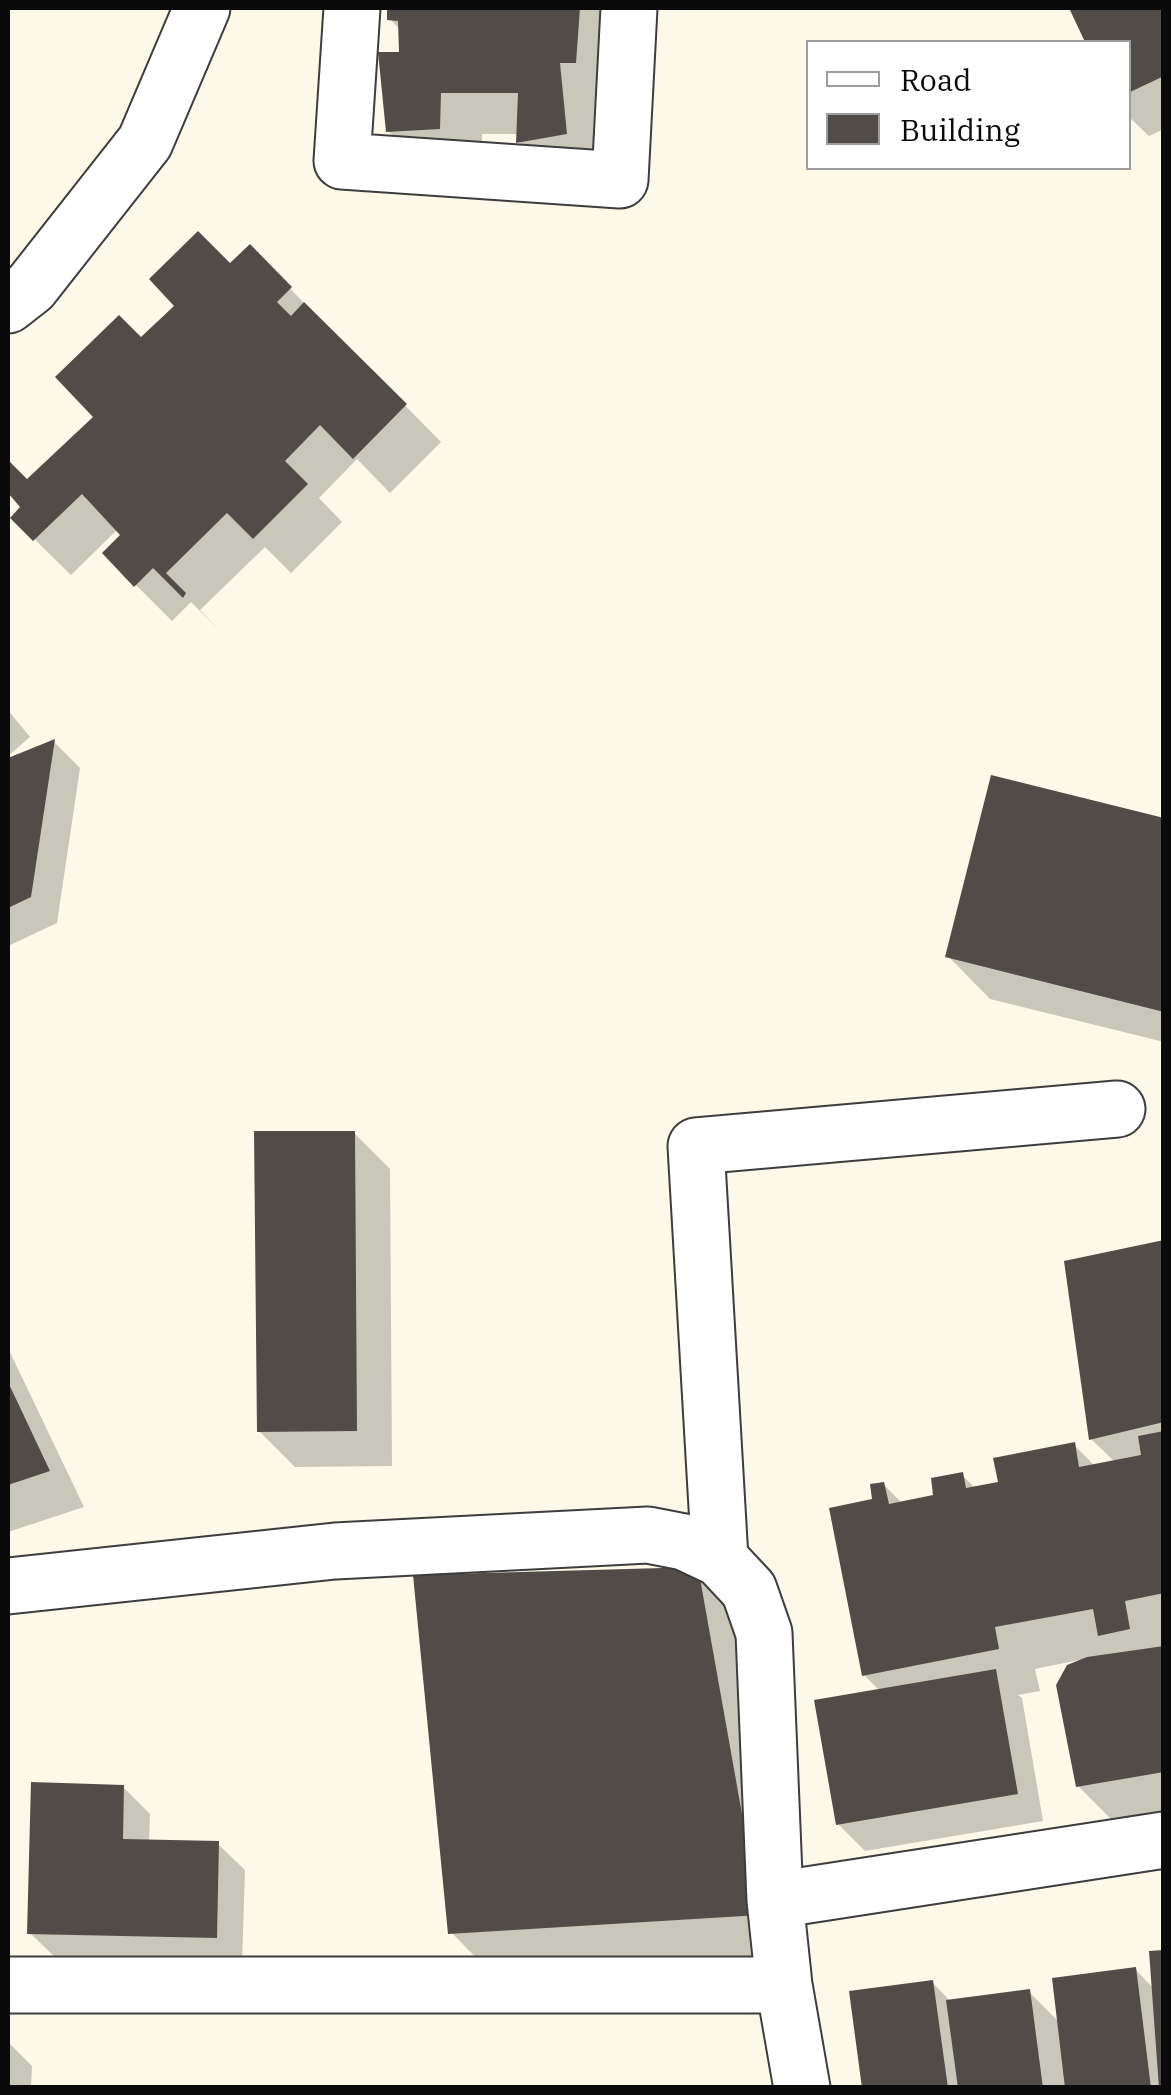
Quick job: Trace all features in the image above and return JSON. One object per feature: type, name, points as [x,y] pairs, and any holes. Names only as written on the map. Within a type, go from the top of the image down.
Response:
[{"type":"street","points":[[8,305],[31,288],[145,142],[202,8]]},
{"type":"street","points":[[352,8],[342,160],[620,180],[629,8]]},
{"type":"street","points":[[720,1559],[696,1146],[1117,1109]]},
{"type":"street","points":[[8,1586],[335,1551],[648,1535],[684,1542],[720,1559],[749,1590],[764,1633],[775,1900],[784,1985],[802,2088]]},
{"type":"street","points":[[775,1900],[1164,1840]]},
{"type":"street","points":[[8,1985],[784,1985]]},
{"type":"building","points":[[387,8],[580,8],[576,63],[560,63],[567,134],[516,143],[518,93],[441,93],[440,129],[386,132],[378,52],[399,52],[398,21],[387,20]]},
{"type":"building","points":[[1069,8],[1164,8],[1164,76],[1131,92],[1131,40],[1084,40]]},
{"type":"building","points":[[198,231],[230,263],[250,244],[292,287],[277,302],[291,316],[304,302],[407,404],[353,459],[320,425],[285,461],[308,484],[253,539],[227,513],[166,573],[186,593],[183,598],[153,568],[134,587],[102,553],[120,535],[82,494],[33,541],[10,518],[20,507],[8,493],[8,460],[27,479],[93,417],[55,377],[119,315],[141,337],[174,306],[149,279]]},
{"type":"building","points":[[55,739],[31,897],[8,908],[8,758]]},
{"type":"building","points":[[991,775],[1164,818],[1164,1012],[945,957]]},
{"type":"building","points":[[254,1131],[355,1131],[357,1431],[257,1432]]},
{"type":"building","points":[[1164,1240],[1164,1422],[1089,1440],[1064,1261]]},
{"type":"building","points":[[8,1382],[50,1471],[8,1485]]},
{"type":"building","points":[[1164,1431],[1164,1593],[1125,1601],[1130,1629],[1098,1636],[1093,1609],[995,1627],[999,1649],[862,1676],[829,1508],[872,1499],[870,1484],[884,1482],[889,1504],[933,1495],[931,1478],[963,1472],[966,1488],[998,1482],[993,1458],[1075,1442],[1079,1467],[1141,1455],[1138,1436]]},
{"type":"building","points":[[698,1567],[760,1915],[448,1934],[413,1575]]},
{"type":"building","points":[[1164,1646],[1164,1772],[1076,1787],[1056,1685],[1067,1665],[1087,1657]]},
{"type":"building","points":[[996,1669],[1018,1794],[836,1825],[814,1700]]},
{"type":"building","points":[[31,1782],[124,1785],[123,1839],[219,1841],[217,1938],[27,1934]]},
{"type":"building","points":[[1164,1950],[1164,2088],[1159,2088],[1149,1951]]},
{"type":"building","points":[[1136,1967],[1151,2088],[1065,2088],[1052,1978]]},
{"type":"building","points":[[933,1980],[948,2088],[862,2088],[849,1991]]},
{"type":"building","points":[[1030,1989],[1043,2088],[958,2088],[946,2000]]}]
